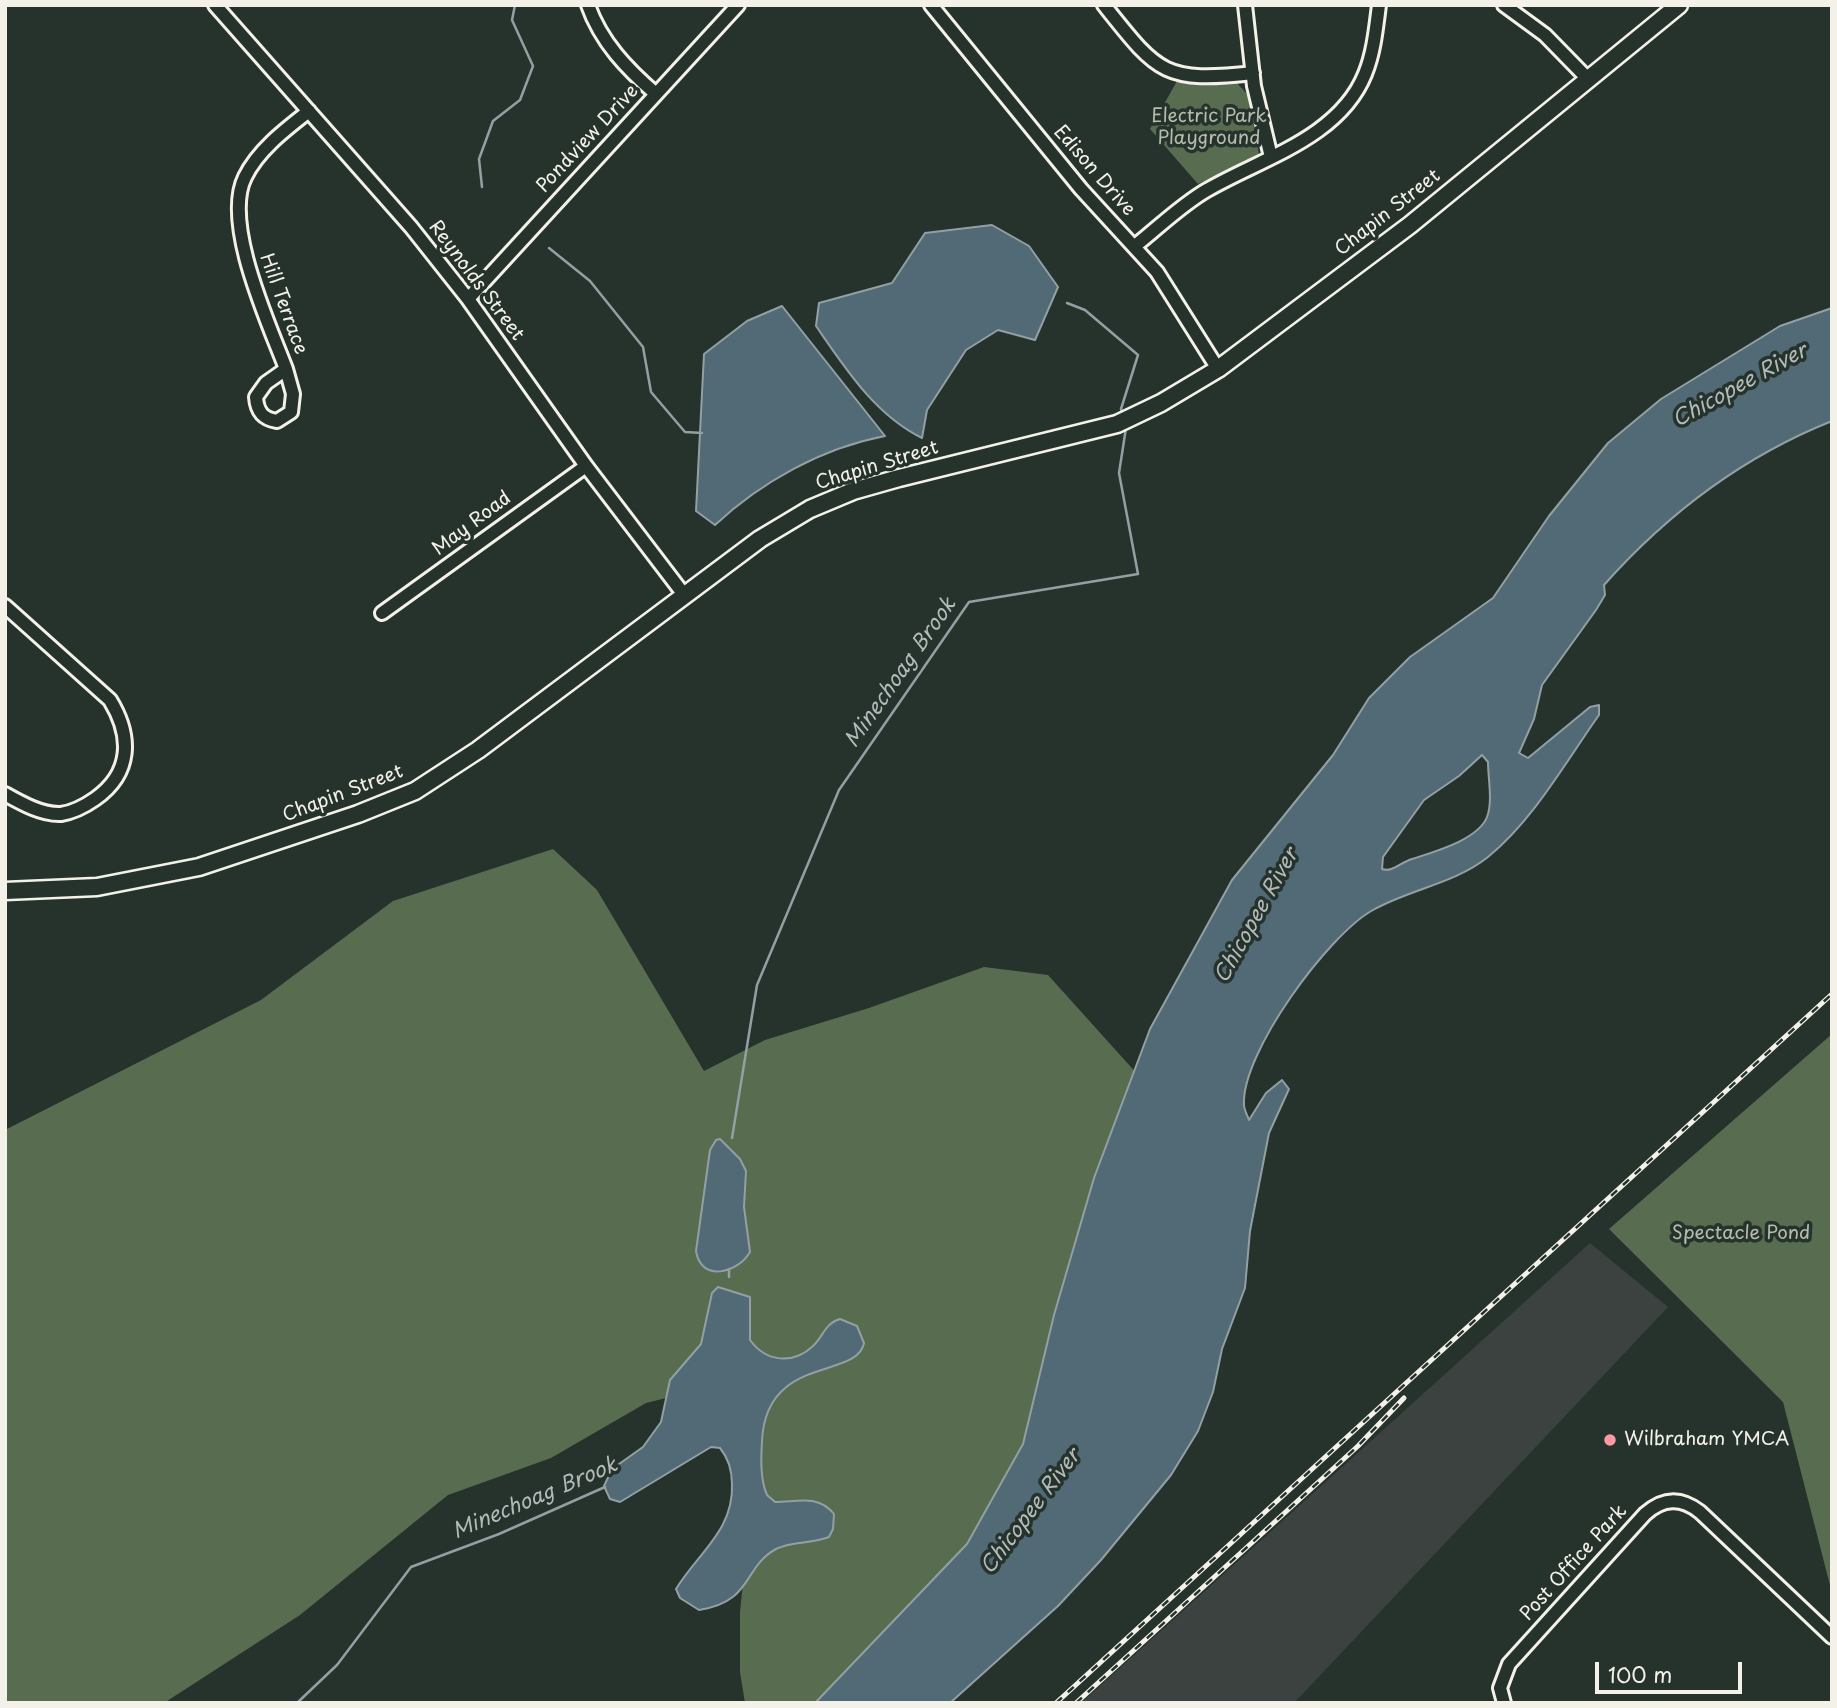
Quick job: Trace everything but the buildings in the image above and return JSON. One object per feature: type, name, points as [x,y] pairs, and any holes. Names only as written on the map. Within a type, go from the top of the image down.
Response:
[{"type":"main road","name":"Chapin Street","points":[[5,891],[97,887],[199,867],[358,814],[415,791],[478,750],[760,539],[830,500],[899,478],[1124,421],[1218,369],[1410,225],[1679,5]]},
{"type":"street","name":"Reynolds Street","points":[[215,5],[411,227],[468,299],[586,466],[685,596]]},
{"type":"street","points":[[588,5],[607,43],[625,66],[656,94]]},
{"type":"street","name":"Pondview Drive","points":[[468,299],[738,5]]},
{"type":"street","name":"Edison Drive","points":[[931,5],[1081,189],[1135,246],[1179,303],[1218,369]]},
{"type":"street","points":[[1104,5],[1139,48],[1165,70],[1194,77],[1253,73]]},
{"type":"street","points":[[1245,5],[1253,73],[1271,157]]},
{"type":"street","points":[[1135,246],[1191,200],[1324,125],[1357,89],[1371,55],[1379,5]]},
{"type":"street","points":[[1504,5],[1545,35],[1588,79]]},
{"type":"street","name":"Hill Terrace","points":[[286,369],[250,272],[244,249],[240,197],[243,181],[258,158],[309,111]]},
{"type":"street","name":"May Road","points":[[382,613],[586,466]]},
{"type":"street","points":[[5,606],[110,700],[118,713],[127,743],[123,766],[117,779],[97,797],[72,811],[45,812],[5,794]]},
{"type":"street","name":"Post Office Park","points":[[1504,1703],[1500,1688],[1508,1664],[1645,1514],[1668,1501],[1684,1502],[1700,1512],[1832,1637]]},
{"type":"shaded area","points":[[1590,1243],[1668,1307],[1294,1703],[1081,1703]]},
{"type":"green space","name":"Electric Park Playground","points":[[1177,81],[1236,82],[1248,95],[1259,154],[1198,184],[1150,129]]},
{"type":"green space","points":[[553,849],[597,890],[704,1071],[765,1040],[869,1008],[984,967],[1048,975],[1139,1076],[1008,1510],[828,1703],[745,1703],[740,1672],[740,1612],[752,1496],[710,1387],[646,1403],[551,1458],[448,1495],[300,1615],[164,1703],[5,1703],[5,1130],[261,1000],[393,901]]},
{"type":"green space","name":"Spectacle Pond","points":[[1832,1034],[1832,1593],[1783,1402],[1609,1229]]},
{"type":"water","points":[[992,225],[1029,246],[1058,287],[1035,340],[998,330],[966,350],[927,410],[922,438],[875,404],[850,374],[816,326],[819,303],[892,283],[925,233]]},
{"type":"water","points":[[782,306],[885,436],[838,449],[794,469],[752,495],[715,525],[696,511],[704,354],[747,321]]},
{"type":"water","name":"Chicopee River","points":[[1832,308],[1832,421],[1799,435],[1737,470],[1681,511],[1628,559],[1604,585],[1605,595],[1596,610],[1542,685],[1534,719],[1519,753],[1528,758],[1590,707],[1599,705],[1599,715],[1534,808],[1505,842],[1475,866],[1387,903],[1355,923],[1312,969],[1272,1027],[1247,1083],[1244,1105],[1249,1120],[1266,1093],[1282,1080],[1289,1089],[1269,1133],[1250,1231],[1245,1288],[1222,1349],[1213,1392],[1198,1431],[1171,1475],[1101,1560],[1058,1606],[950,1703],[815,1703],[967,1544],[1023,1444],[1054,1315],[1094,1178],[1150,1029],[1232,880],[1333,755],[1369,698],[1410,657],[1493,598],[1549,516],[1608,443],[1661,399],[1780,326]],"holes":[[[1482,755],[1488,762],[1490,804],[1482,825],[1465,839],[1443,849],[1408,860],[1393,868],[1382,869],[1383,857],[1424,800],[1459,776]]]},
{"type":"water","points":[[720,1139],[740,1159],[746,1171],[744,1207],[750,1252],[729,1269],[712,1271],[699,1261],[696,1251],[710,1150],[716,1140]]},
{"type":"water","points":[[718,1287],[750,1297],[750,1340],[772,1357],[788,1358],[805,1352],[831,1324],[840,1319],[857,1326],[864,1343],[858,1354],[846,1362],[794,1382],[779,1394],[767,1413],[761,1461],[767,1495],[775,1502],[807,1500],[828,1508],[834,1514],[833,1529],[829,1537],[776,1549],[757,1565],[739,1592],[717,1606],[699,1610],[680,1598],[676,1589],[713,1540],[727,1515],[731,1500],[731,1474],[728,1461],[720,1448],[711,1447],[620,1502],[610,1499],[604,1486],[612,1469],[643,1447],[661,1422],[670,1380],[701,1344],[712,1293]]},
{"type":"waterway","name":"Minechoag Brook","points":[[482,187],[479,159],[493,121],[520,100],[533,66],[512,20],[515,5]]},
{"type":"waterway","name":"Minechoag Brook","points":[[549,248],[590,281],[643,347],[651,392],[685,432],[702,433]]},
{"type":"waterway","name":"Minechoag Brook","points":[[1067,303],[1085,310],[1138,355],[1121,409],[1123,415]]},
{"type":"waterway","name":"Minechoag Brook","points":[[732,1138],[757,985],[839,790],[969,602],[1138,574],[1119,473],[1126,428]]},
{"type":"waterway","name":"Minechoag Brook","points":[[729,1269],[729,1277]]},
{"type":"waterway","name":"Minechoag Brook","points":[[297,1703],[337,1665],[411,1567],[499,1534],[605,1487]]},
{"type":"railway","points":[[1056,1703],[1832,994]]},
{"type":"railway","points":[[1076,1703],[1358,1446],[1404,1398]]},
{"type":"place","name":"Wilbraham YMCA","points":[[1610,1440]]}]
